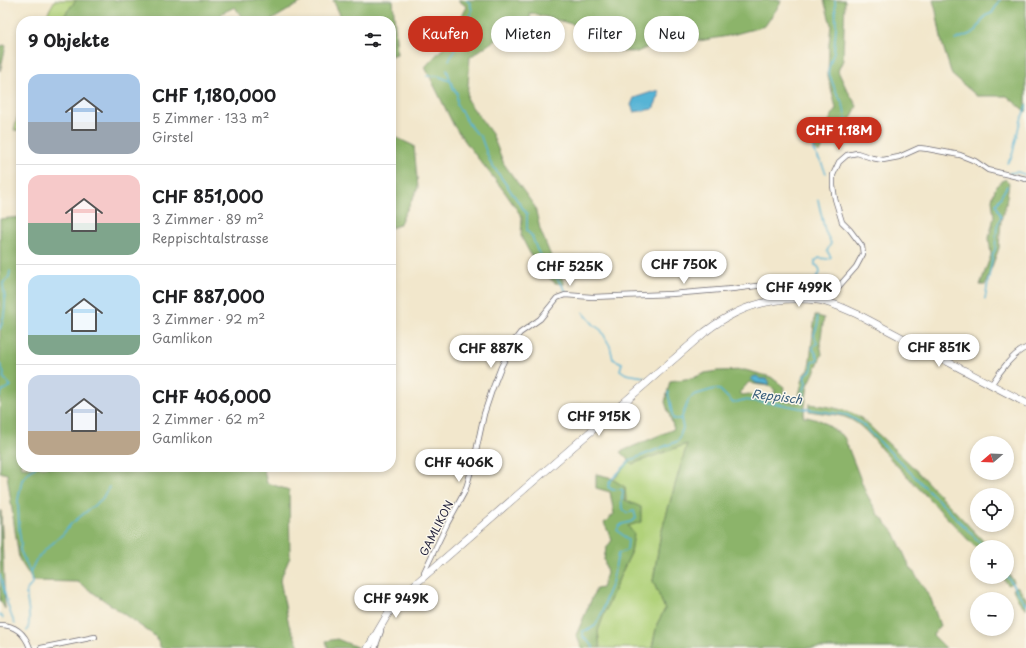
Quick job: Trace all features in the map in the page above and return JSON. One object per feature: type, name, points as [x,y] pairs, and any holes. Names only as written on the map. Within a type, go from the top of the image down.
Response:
[{"type":"main road","points":[[368,648],[391,609],[405,593],[705,332],[718,322],[748,307],[773,300],[827,299],[1026,403]]},
{"type":"street","points":[[827,299],[856,267],[863,254],[862,246],[842,222],[835,200],[833,175],[839,162],[847,155],[857,153],[883,160],[899,157],[918,148],[960,154],[975,161],[988,170],[1026,179]]},
{"type":"street","name":"GAMLIKON","points":[[427,574],[424,572],[467,485],[484,414],[501,367],[514,341],[520,333],[540,319],[556,298],[565,295],[592,297],[671,294],[732,289],[796,281],[812,283],[820,287],[827,299]]},
{"type":"street","points":[[991,385],[1004,367],[1021,350],[1026,348]]},
{"type":"street","points":[[375,648],[381,631],[381,624]]},
{"type":"street","points":[[0,625],[7,625],[19,630],[24,635],[30,648]]},
{"type":"street","points":[[41,648],[95,637]]},
{"type":"green space","points":[[55,0],[76,0],[64,16],[46,16]]},
{"type":"green space","points":[[76,0],[305,0],[278,16],[241,16],[235,7],[222,13],[220,16],[64,16]]},
{"type":"green space","points":[[333,0],[393,0],[394,16],[341,16]]},
{"type":"green space","points":[[458,0],[781,0],[780,4],[765,26],[728,36],[699,41],[699,16],[644,16],[644,49],[637,52],[636,16],[573,16],[573,24],[565,22],[565,16],[542,16],[531,13],[530,16],[491,16],[491,43],[483,48],[483,16],[462,16],[467,7]]},
{"type":"green space","points":[[824,0],[845,0],[843,60],[838,71],[857,106],[844,133],[828,139],[819,153],[809,142],[828,123],[836,108],[828,76],[831,25]]},
{"type":"green space","points":[[933,0],[1026,0],[1026,112],[1007,96],[977,96],[952,75],[942,43]]},
{"type":"green space","points":[[1,46],[6,46],[0,71]]},
{"type":"green space","points":[[439,52],[477,52],[470,57],[467,100],[492,134],[504,164],[535,207],[540,229],[552,259],[565,284],[555,283],[537,267],[521,236],[522,217],[454,126],[425,67]]},
{"type":"green space","points":[[396,137],[414,146],[418,188],[399,225],[396,226]]},
{"type":"green space","points":[[1005,179],[1009,183],[1006,204],[1001,220],[999,248],[985,285],[980,285],[991,255],[989,238],[994,217],[992,199],[996,186]]},
{"type":"green space","points":[[16,217],[16,472],[264,472],[267,483],[289,490],[290,557],[280,580],[289,625],[300,648],[161,648],[155,636],[78,582],[33,581],[19,559],[7,474],[0,472],[0,219]]},
{"type":"green space","points":[[815,315],[824,318],[820,343],[822,354],[808,385],[803,417],[822,421],[844,437],[866,493],[878,514],[894,532],[909,565],[931,599],[940,626],[933,635],[946,648],[652,648],[657,624],[665,609],[653,581],[661,533],[687,444],[632,464],[620,452],[674,429],[665,402],[670,381],[693,378],[705,373],[717,371],[745,370],[771,377],[784,387],[783,400],[797,403],[804,374],[809,370]],"holes":[[[749,382],[769,386],[775,390],[772,400],[760,399],[750,394],[742,395],[739,393]]]},
{"type":"green space","points":[[809,404],[842,410],[860,417],[910,464],[970,527],[970,532],[975,532],[982,540],[970,540],[970,542],[861,426],[845,417],[809,411]]},
{"type":"green space","points":[[687,444],[661,533],[653,581],[665,609],[657,624],[652,648],[600,648],[598,631],[631,553],[625,487],[613,481],[629,461],[632,464]]},
{"type":"green space","points":[[596,474],[609,477],[625,487],[625,500],[641,507],[641,522],[628,526],[634,534],[631,553],[598,631],[600,648],[582,648],[576,635],[596,589],[602,588],[607,573],[604,559],[606,549],[612,540],[604,523],[614,514],[610,492],[596,488]]},
{"type":"green space","points":[[0,510],[1,511],[5,609],[0,600]]},
{"type":"green space","points":[[1017,586],[1026,598],[1026,609],[1018,600],[1013,589]]},
{"type":"green space","points":[[337,639],[359,648],[328,648],[326,641]]},
{"type":"water","points":[[658,90],[659,96],[653,109],[634,112],[631,105],[634,98]]},
{"type":"water","points":[[757,376],[760,379],[767,379],[769,381],[769,385],[756,383],[751,379],[752,377]]},
{"type":"waterway","points":[[449,60],[472,11],[470,3],[466,0]]},
{"type":"waterway","points":[[826,173],[813,150],[816,145],[827,141],[832,127],[842,129],[847,124],[843,104],[836,92],[828,71],[834,51],[836,26],[835,0]]},
{"type":"waterway","points":[[955,40],[975,32],[985,16],[992,13],[1000,0]]},
{"type":"waterway","points":[[447,70],[453,88],[457,93],[457,105],[472,129],[481,137],[490,162],[527,214],[527,231],[532,236],[537,250],[566,291]]},
{"type":"waterway","points":[[427,76],[438,76],[450,81]]},
{"type":"waterway","points":[[1007,163],[1011,158],[1026,106]]},
{"type":"waterway","points":[[1009,173],[1018,172],[1026,175]]},
{"type":"waterway","points":[[985,299],[995,250],[997,226],[1001,217],[996,205],[1007,186]]},
{"type":"waterway","points":[[815,280],[820,273],[818,267],[815,265],[815,261],[819,258],[828,259],[831,257],[827,251],[831,243],[825,231],[818,200]]},
{"type":"waterway","points":[[0,329],[5,306],[3,283],[9,277],[10,271]]},
{"type":"waterway","points":[[583,312],[594,325],[601,330],[610,346],[613,359],[622,363],[620,370],[626,374],[644,377]]},
{"type":"waterway","points":[[802,403],[806,383],[804,376],[811,370],[812,362],[817,360],[818,357],[813,349],[817,343],[814,335],[818,323],[817,317]]},
{"type":"waterway","points":[[0,364],[4,374],[3,377],[11,386],[2,391],[0,397]]},
{"type":"waterway","name":"Reppisch","points":[[593,648],[593,646],[583,637],[583,631],[595,626],[603,611],[606,597],[612,583],[618,554],[627,550],[628,540],[617,530],[621,525],[631,522],[636,518],[634,511],[627,513],[624,511],[622,503],[623,491],[621,489],[613,490],[608,487],[610,481],[631,460],[678,441],[683,428],[681,419],[689,399],[694,395],[714,389],[720,390],[733,403],[743,400],[779,404],[847,415],[861,423],[977,540]]},
{"type":"waterway","points":[[668,392],[673,419],[681,419]]},
{"type":"waterway","points":[[27,631],[29,617],[26,591],[32,584],[30,572],[20,550],[21,544],[18,500],[22,480],[29,472]]},
{"type":"waterway","points":[[30,572],[36,560],[43,552],[63,534],[71,524],[102,499],[109,487]]},
{"type":"waterway","points":[[0,575],[8,606],[15,624]]},
{"type":"waterway","name":"Reppisch","points":[[1012,584],[1026,605]]},
{"type":"waterway","points":[[0,614],[3,618]]}]
